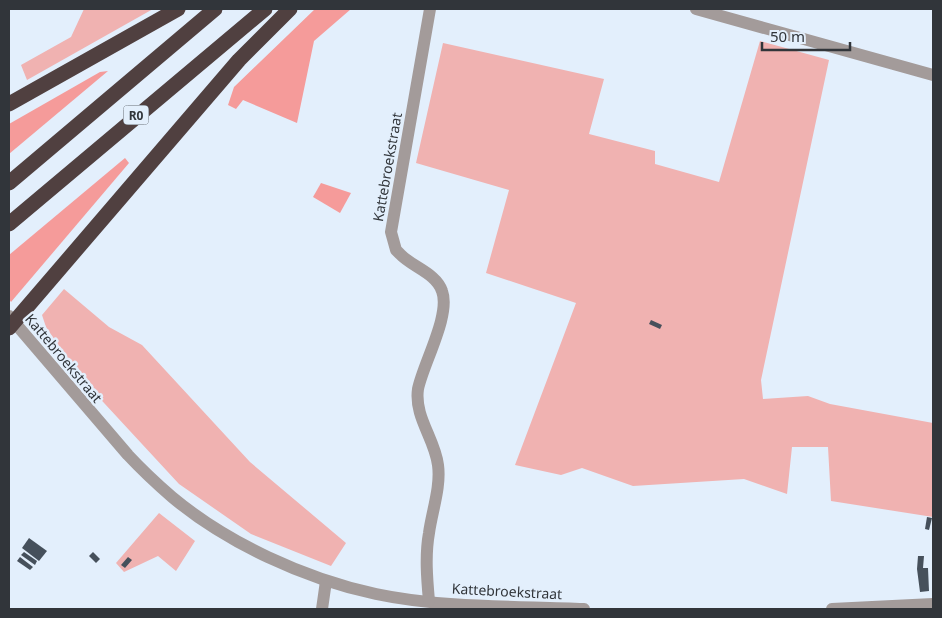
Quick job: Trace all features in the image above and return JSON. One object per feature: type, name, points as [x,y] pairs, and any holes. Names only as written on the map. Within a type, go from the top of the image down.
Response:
[{"type":"highway","points":[[9,104],[178,9]]},
{"type":"highway","name":"R0","points":[[9,183],[215,9]]},
{"type":"highway","name":"R0","points":[[9,224],[265,9]]},
{"type":"highway","points":[[11,322],[239,60],[290,9]]},
{"type":"street","name":"Kattebroekstraat","points":[[429,601],[427,579],[428,534],[439,476],[434,448],[420,415],[418,389],[442,314],[443,292],[438,284],[404,259],[396,250],[391,232],[430,9]]},
{"type":"street","points":[[696,9],[933,74]]},
{"type":"street","name":"Kattebroekstraat","points":[[11,322],[128,455],[173,498],[207,523],[257,552],[326,581],[376,594],[446,603],[584,609]]},
{"type":"street","points":[[322,609],[326,581]]},
{"type":"street","points":[[832,609],[933,604]]},
{"type":"shaded area","points":[[84,9],[153,9],[27,80],[21,65],[71,37]]},
{"type":"shaded area","points":[[315,9],[351,9],[314,41],[297,123],[243,100],[236,109],[228,105],[234,87]]},
{"type":"shaded area","points":[[760,41],[829,60],[761,380],[763,399],[808,396],[830,404],[933,423],[933,517],[831,501],[828,447],[792,447],[787,494],[744,479],[633,486],[582,468],[561,475],[515,465],[576,303],[486,273],[509,190],[416,163],[443,43],[604,79],[589,134],[655,151],[655,164],[719,182]]},
{"type":"shaded area","points":[[108,71],[9,154],[9,124],[100,72]]},
{"type":"shaded area","points":[[125,158],[129,163],[11,302],[9,299],[9,255]]},
{"type":"shaded area","points":[[321,183],[351,193],[340,213],[313,197]]},
{"type":"shaded area","points":[[64,289],[109,327],[142,345],[250,462],[346,543],[331,566],[251,534],[179,484],[80,377],[46,327],[42,315]]},
{"type":"shaded area","points":[[159,513],[195,541],[176,571],[158,556],[124,572],[116,563]]},
{"type":"building","points":[[651,320],[662,325],[660,329],[649,324]]},
{"type":"building","points":[[927,517],[932,518],[929,530],[925,529]]},
{"type":"building","points":[[29,538],[47,551],[39,561],[22,548]]},
{"type":"building","points":[[24,552],[37,561],[35,565],[21,555]]},
{"type":"building","points":[[93,552],[100,559],[96,563],[89,556]]},
{"type":"building","points":[[918,556],[924,556],[923,568],[928,568],[929,591],[920,592],[917,569]]},
{"type":"building","points":[[20,557],[33,567],[30,570],[17,561]]},
{"type":"building","points":[[128,557],[132,560],[125,568],[121,565]]}]
